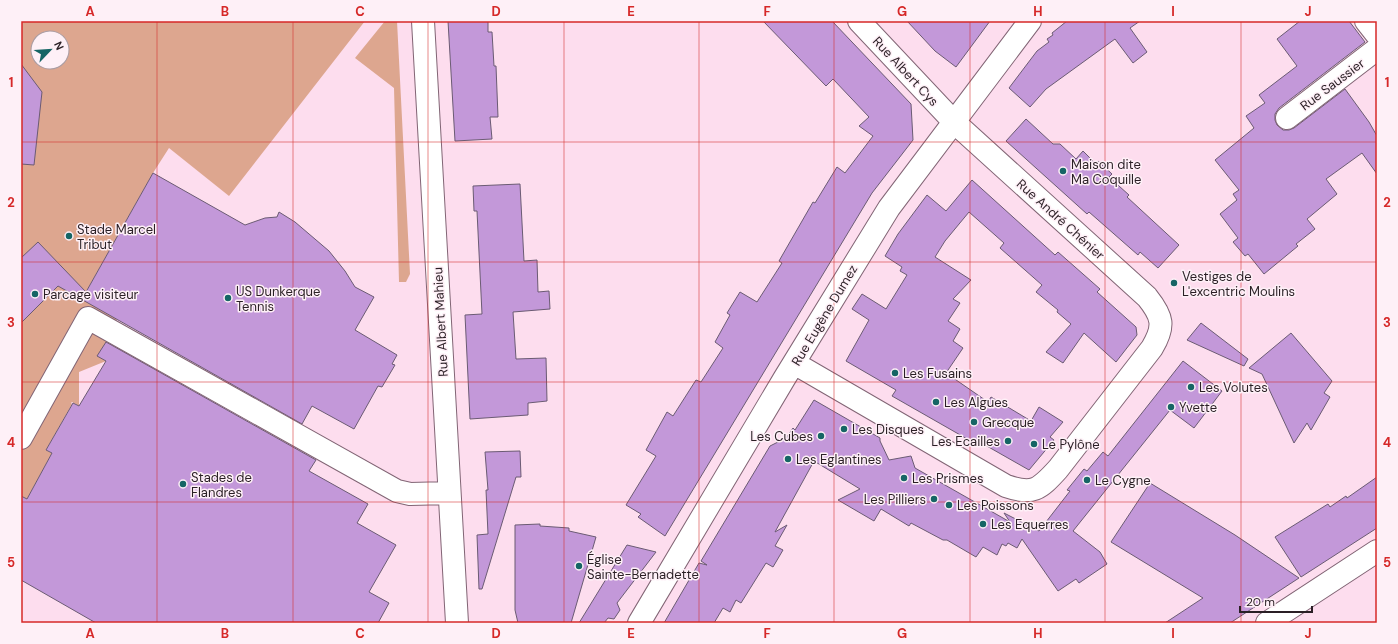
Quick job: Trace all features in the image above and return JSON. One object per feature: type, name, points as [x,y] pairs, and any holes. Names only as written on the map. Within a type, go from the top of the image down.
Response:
[{"type":"street","name":"Rue Albert Mahieu","points":[[424,21],[457,623]]},
{"type":"street","name":"Rue Albert Cys","points":[[859,21],[954,122]]},
{"type":"street","name":"Rue Eugène Dumez","points":[[639,623],[794,363],[889,208],[1030,21]]},
{"type":"street","points":[[1366,21],[1377,35]]},
{"type":"street","name":"Rue Saussier","points":[[1286,118],[1377,49]]},
{"type":"street","name":"Rue André Chénier","points":[[794,363],[1006,486],[1026,491],[1035,489],[1042,485],[1058,469],[1152,348],[1160,335],[1161,323],[1156,309],[1147,297],[954,122]]},
{"type":"street","points":[[21,438],[88,318],[397,491],[410,494],[449,493]]},
{"type":"street","points":[[1267,623],[1377,551]]},
{"type":"shaded area","points":[[21,21],[365,21],[229,196],[169,148],[153,173],[82,299],[117,319],[107,339],[108,341],[99,355],[106,361],[79,372],[79,406],[72,402],[71,403],[72,404],[46,450],[52,453],[27,499],[21,496]]},
{"type":"shaded area","points":[[385,21],[397,21],[410,274],[406,282],[399,282],[394,88],[355,58]]},
{"type":"building","points":[[448,21],[488,21],[488,32],[492,32],[494,66],[496,66],[498,117],[490,117],[492,139],[455,141]]},
{"type":"building","points":[[763,21],[832,21],[911,104],[913,140],[872,193],[665,536],[638,517],[641,514],[626,505],[656,456],[646,450],[667,412],[673,416],[696,380],[701,382],[723,348],[715,342],[730,315],[727,313],[740,292],[757,302],[782,263],[779,261],[813,202],[815,203],[837,167],[845,173],[873,136],[859,126],[869,117],[833,79],[826,86]]},
{"type":"building","points":[[907,21],[990,21],[956,67],[935,51]]},
{"type":"building","points":[[1067,21],[1140,21],[1130,28],[1147,52],[1133,63],[1115,39],[1046,89],[1030,107],[1009,88],[1037,51],[1049,42],[1047,39],[1053,35],[1052,33]]},
{"type":"building","points":[[1300,21],[1349,21],[1365,42],[1279,108],[1275,114],[1277,125],[1283,130],[1294,128],[1345,89],[1369,122],[1377,136],[1377,174],[1362,153],[1326,179],[1337,194],[1307,219],[1315,229],[1296,244],[1298,246],[1264,274],[1248,254],[1245,256],[1233,242],[1238,238],[1220,214],[1237,200],[1233,194],[1239,190],[1215,160],[1254,128],[1246,116],[1265,103],[1259,95],[1297,66],[1277,39]]},
{"type":"building","points":[[21,64],[42,92],[34,165],[21,164]]},
{"type":"building","points":[[1026,119],[1053,144],[1060,144],[1076,159],[1083,151],[1096,164],[1098,161],[1112,174],[1109,177],[1129,195],[1127,197],[1179,245],[1158,268],[1140,252],[1138,255],[1089,212],[1087,214],[1006,141]]},
{"type":"building","name":"US Dunkerque Tennis","points":[[153,173],[245,225],[265,218],[277,217],[279,212],[295,222],[329,251],[345,271],[355,287],[374,297],[355,330],[397,355],[392,364],[395,365],[382,387],[378,386],[354,429],[312,406],[302,424],[58,286],[21,323],[21,258],[38,242],[86,292]]},
{"type":"building","points":[[972,180],[1055,255],[1058,252],[1100,289],[1097,292],[1136,327],[1137,335],[1116,362],[1084,333],[1063,363],[1046,352],[1071,324],[1057,312],[1058,310],[1036,292],[1042,285],[1000,248],[1004,243],[969,212],[945,241],[935,257],[971,280],[953,299],[960,303],[948,321],[960,329],[953,341],[963,348],[946,373],[988,402],[991,397],[1031,421],[1039,407],[1063,422],[1050,437],[1054,440],[1029,470],[978,441],[976,444],[892,396],[896,390],[846,361],[869,320],[852,309],[862,294],[886,309],[907,275],[900,271],[902,267],[885,256],[898,234],[927,195],[946,211]]},
{"type":"building","points":[[520,184],[524,261],[537,260],[538,292],[549,291],[550,309],[513,312],[516,359],[546,358],[547,401],[528,403],[528,415],[470,419],[465,315],[482,314],[477,211],[474,211],[473,186]]},
{"type":"building","points":[[1201,323],[1248,359],[1244,366],[1187,340]]},
{"type":"building","points":[[1291,333],[1332,381],[1324,393],[1330,397],[1311,430],[1307,423],[1294,443],[1262,374],[1249,368]]},
{"type":"building","name":"Stades de Flandres","points":[[106,342],[316,460],[309,471],[368,504],[357,523],[396,545],[369,592],[389,603],[378,623],[96,623],[21,580],[21,496],[27,499],[52,453],[46,450],[73,403],[79,406],[106,361],[97,356]]},
{"type":"building","points":[[1183,361],[1222,391],[1194,428],[1170,410],[1073,531],[1100,552],[1107,564],[1079,583],[1076,579],[1058,591],[1022,539],[1017,548],[1008,543],[1006,546],[1002,544],[997,555],[983,547],[976,557],[947,540],[943,540],[911,523],[909,526],[881,509],[874,521],[838,500],[860,489],[814,461],[775,532],[787,525],[775,546],[783,550],[773,567],[766,563],[741,603],[736,600],[730,612],[723,608],[714,623],[664,623],[699,563],[707,565],[701,561],[770,446],[786,438],[793,428],[795,430],[814,400],[880,438],[889,460],[911,456],[915,468],[1010,522],[1004,513],[1039,531],[1070,491],[1067,490],[1084,469],[1087,471],[1103,452],[1108,456]]},
{"type":"building","points":[[520,451],[521,477],[516,477],[482,589],[479,589],[477,535],[488,534],[486,490],[488,490],[485,452]]},
{"type":"building","points":[[1377,477],[1377,528],[1301,577],[1275,537],[1328,504],[1330,507],[1346,496],[1347,498]]},
{"type":"building","points":[[1150,483],[1235,535],[1299,578],[1230,623],[1165,623],[1203,598],[1111,542]]},
{"type":"building","points":[[540,524],[540,526],[569,528],[569,531],[596,537],[571,623],[518,623],[515,610],[515,525]]},
{"type":"building","points":[[627,545],[656,552],[617,603],[620,610],[614,619],[608,618],[604,623],[579,623]]},
{"type":"place","name":"Maison dite Ma Coquille","points":[[1063,171]]},
{"type":"place","name":"Stade Marcel Tribut","points":[[69,236]]},
{"type":"place","name":"Vestiges de L'excentric Moulins","points":[[1174,283]]},
{"type":"place","name":"Parcage visiteur","points":[[35,294]]},
{"type":"place","name":"US Dunkerque Tennis","points":[[228,298]]},
{"type":"place","name":"Les Fusains","points":[[895,373]]},
{"type":"place","name":"Les Volutes","points":[[1191,387]]},
{"type":"place","name":"Les Algues","points":[[936,402]]},
{"type":"place","name":"Yvette","points":[[1171,407]]},
{"type":"place","name":"Grecque","points":[[974,422]]},
{"type":"place","name":"Les Disques","points":[[844,429]]},
{"type":"place","name":"Les Cubes","points":[[821,436]]},
{"type":"place","name":"Les Ecailles","points":[[1008,441]]},
{"type":"place","name":"Le Pylône","points":[[1034,444]]},
{"type":"place","name":"Les Eglantines","points":[[788,459]]},
{"type":"place","name":"Les Prismes","points":[[904,478]]},
{"type":"place","name":"Le Cygne","points":[[1087,480]]},
{"type":"place","name":"Stades de Flandres","points":[[183,484]]},
{"type":"place","name":"Les Pilliers","points":[[934,499]]},
{"type":"place","name":"Les Poissons","points":[[949,505]]},
{"type":"place","name":"Les Equerres","points":[[983,524]]},
{"type":"place","name":"Église Sainte-Bernadette","points":[[579,566]]}]
